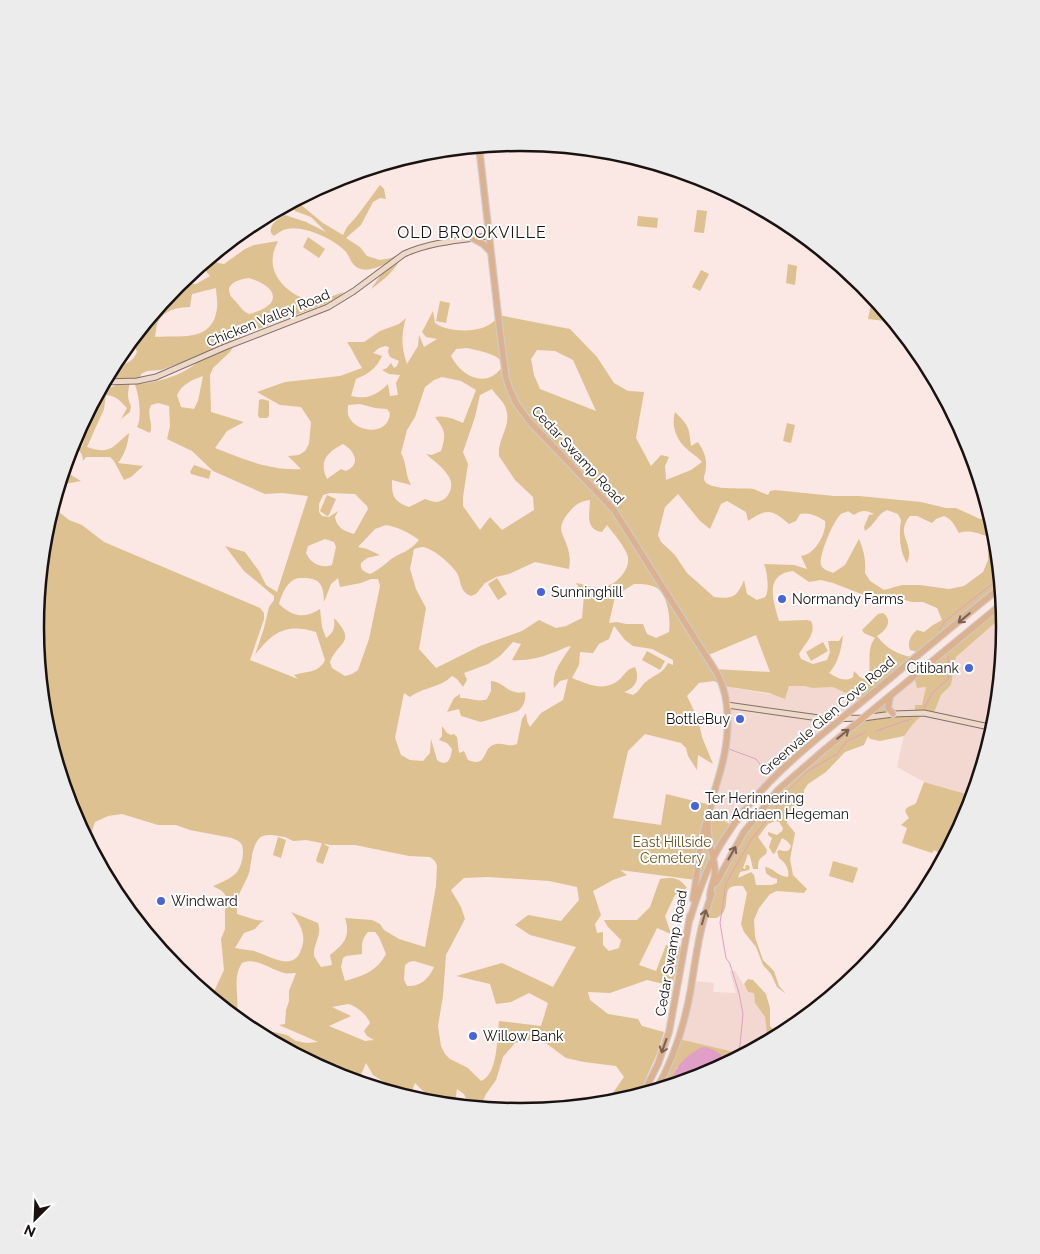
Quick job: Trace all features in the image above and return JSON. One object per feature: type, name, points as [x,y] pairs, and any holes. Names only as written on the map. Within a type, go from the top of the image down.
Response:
[{"type":"main road","name":"Cedar Swamp Road","points":[[480,153],[506,378],[516,403],[529,421],[614,510],[718,675],[726,694],[725,752],[700,848],[690,919],[669,1032],[658,1064],[647,1086]]},
{"type":"main road","name":"Chicken Valley Road","points":[[112,382],[137,381],[166,374],[225,347],[328,307],[354,291],[404,254],[413,250],[489,236]]},
{"type":"main road","points":[[472,238],[491,252]]},
{"type":"main road","name":"Greenvale Glen Cove Road","points":[[690,919],[700,888],[714,858],[726,836],[753,798],[787,764],[839,719],[995,592]]},
{"type":"main road","name":"Greenvale Glen Cove Road","points":[[710,897],[719,876],[755,816],[790,778],[995,609]]},
{"type":"main road","points":[[891,694],[887,705],[894,714]]},
{"type":"main road","points":[[727,705],[812,718],[863,718],[924,713],[986,726]]},
{"type":"main road","name":"Cedar Swamp Road","points":[[710,812],[708,829],[714,858]]},
{"type":"main road","points":[[708,829],[711,836],[715,839],[720,840],[726,836]]},
{"type":"main road","points":[[700,848],[705,846],[711,849]]},
{"type":"main road","points":[[710,897],[710,890],[715,876],[714,858]]},
{"type":"main road","name":"Cedar Swamp Road","points":[[660,1082],[683,1024],[699,937],[710,897]]},
{"type":"shaded area","points":[[996,622],[995,658],[987,720],[980,750],[966,794],[924,782],[897,767],[904,735],[924,713],[933,715],[941,695],[951,685],[956,657]]},
{"type":"shaded area","points":[[914,675],[927,687],[922,705],[915,713],[893,714],[888,703],[889,698]]},
{"type":"shaded area","points":[[723,686],[780,696],[790,686],[833,687],[862,702],[787,764],[733,826],[709,812],[721,770],[726,726]]},
{"type":"shaded area","points":[[730,971],[735,971],[748,992],[754,992],[755,1003],[765,1016],[767,1034],[734,1052],[679,1039],[692,981],[714,983],[713,992],[736,993]]},
{"type":"shaded area","points":[[702,1047],[719,1053],[721,1058],[672,1078],[679,1065]]},
{"type":"green space","points":[[380,185],[384,189],[386,199],[380,198],[373,202],[361,225],[346,238],[360,247],[367,256],[380,260],[391,258],[405,251],[391,272],[371,289],[390,262],[365,270],[357,268],[346,252],[325,237],[294,228],[283,230],[274,236],[271,233],[273,224],[285,215],[306,222],[326,232],[311,217],[295,211],[293,209],[301,205],[323,223],[343,235],[347,227]]},
{"type":"green space","points":[[697,210],[707,211],[704,233],[694,232]]},
{"type":"green space","points":[[638,216],[658,218],[657,228],[637,226]]},
{"type":"green space","points":[[308,237],[325,249],[319,258],[303,247]]},
{"type":"green space","name":"East Hillside Cemetery","points":[[278,241],[273,254],[275,272],[284,286],[298,296],[318,300],[344,292],[335,300],[240,336],[230,352],[213,368],[210,375],[211,412],[244,422],[227,431],[215,448],[236,456],[278,468],[301,469],[288,456],[299,455],[305,451],[309,444],[311,422],[301,407],[280,405],[257,392],[285,382],[340,376],[362,368],[347,342],[364,342],[380,331],[399,324],[406,318],[402,341],[407,364],[418,346],[419,335],[424,347],[437,339],[426,337],[422,332],[433,311],[435,323],[441,327],[459,330],[479,329],[487,326],[498,315],[570,329],[597,357],[614,383],[628,391],[644,392],[636,438],[651,466],[661,455],[669,457],[665,466],[666,480],[691,470],[702,462],[677,437],[674,427],[675,412],[688,427],[691,446],[698,442],[703,451],[706,463],[704,478],[710,485],[725,488],[754,489],[768,495],[770,491],[775,490],[921,502],[946,508],[956,508],[984,519],[987,536],[973,532],[959,533],[951,521],[944,516],[932,523],[917,516],[910,516],[904,526],[909,553],[907,563],[901,547],[901,520],[898,514],[887,510],[865,531],[864,527],[869,515],[874,514],[864,511],[854,515],[848,511],[838,517],[831,530],[822,554],[821,565],[823,568],[833,573],[845,565],[859,539],[864,556],[865,573],[870,581],[884,590],[902,585],[920,585],[949,589],[964,586],[983,572],[988,560],[989,547],[995,591],[917,652],[910,650],[910,639],[917,630],[924,632],[942,620],[937,608],[923,602],[912,602],[873,594],[864,595],[821,580],[809,582],[793,571],[778,577],[774,583],[773,597],[779,621],[811,621],[812,630],[810,638],[799,654],[801,659],[813,664],[827,660],[830,652],[828,641],[839,641],[843,635],[839,655],[829,673],[841,679],[850,679],[853,677],[854,671],[861,678],[867,680],[869,675],[870,648],[875,638],[864,633],[862,630],[878,614],[883,613],[886,616],[888,619],[887,626],[877,636],[892,650],[911,657],[909,661],[861,701],[833,687],[789,686],[785,699],[769,693],[723,686],[714,681],[699,683],[687,696],[698,719],[702,737],[713,764],[698,755],[697,770],[688,756],[686,748],[681,743],[645,734],[628,751],[613,818],[661,825],[666,794],[711,805],[710,813],[733,826],[725,836],[693,904],[696,880],[620,870],[627,875],[593,891],[601,915],[595,924],[597,933],[603,932],[603,945],[609,951],[619,948],[621,940],[604,920],[637,920],[650,907],[660,879],[675,879],[687,888],[675,895],[665,916],[671,934],[657,928],[639,965],[656,971],[666,945],[681,947],[670,997],[663,1002],[664,984],[647,980],[610,993],[588,992],[590,1000],[608,1014],[638,1019],[642,1026],[664,1032],[657,1054],[642,1087],[612,1094],[624,1077],[616,1066],[566,1058],[539,1038],[515,1043],[503,1057],[496,1080],[483,1101],[467,1100],[464,1094],[457,1089],[456,1099],[426,1094],[415,1083],[412,1090],[397,1087],[385,1083],[373,1075],[366,1063],[361,1076],[309,1054],[270,1032],[287,1035],[296,1041],[318,1042],[279,1025],[285,1024],[289,991],[296,973],[284,973],[252,961],[242,963],[237,976],[237,1010],[214,992],[224,970],[221,939],[225,929],[225,910],[228,903],[222,891],[213,886],[234,875],[239,869],[243,852],[240,842],[232,838],[190,830],[176,825],[158,825],[122,814],[108,816],[95,822],[91,834],[69,780],[60,750],[48,689],[44,627],[45,596],[48,565],[58,512],[69,520],[82,525],[104,542],[260,608],[264,613],[264,619],[250,660],[298,679],[294,675],[312,671],[325,660],[316,632],[306,629],[288,629],[274,635],[255,655],[274,596],[244,571],[225,546],[245,552],[259,571],[266,585],[277,592],[308,496],[282,493],[265,494],[213,471],[192,451],[167,439],[170,426],[169,406],[158,403],[151,405],[149,412],[150,433],[137,427],[140,416],[139,402],[132,378],[128,392],[131,406],[130,412],[121,419],[127,408],[116,398],[106,395],[104,409],[87,447],[106,450],[115,446],[129,433],[126,449],[118,463],[143,466],[131,477],[124,480],[110,457],[86,457],[83,461],[78,450],[80,446],[82,447],[93,416],[108,389],[109,386],[116,385],[111,383],[123,364],[133,359],[137,352],[135,347],[142,337],[190,284],[196,284],[210,276],[206,269],[215,261],[224,264],[254,245]],"holes":[[[249,278],[267,286],[273,296],[272,301],[267,306],[260,311],[249,314],[232,298],[229,290],[232,284]],[[216,288],[217,308],[214,319],[209,327],[194,335],[155,337],[157,324],[164,315],[172,310],[190,307],[192,294]],[[389,347],[390,357],[399,361],[394,368],[391,363],[382,370],[389,374],[400,375],[396,383],[398,395],[390,396],[388,384],[371,396],[351,396],[356,379],[371,370],[382,356],[373,353],[379,348]],[[467,348],[497,357],[504,364],[491,377],[484,379],[476,378],[462,370],[451,356],[456,349]],[[537,350],[555,351],[573,360],[596,411],[540,389],[534,375],[531,359]],[[207,353],[185,371],[158,381],[139,384],[141,374],[147,371],[161,370]],[[203,376],[198,401],[194,409],[181,407],[177,395],[182,388]],[[442,377],[461,381],[476,390],[463,423],[449,418],[435,417],[444,433],[443,446],[441,451],[432,455],[426,454],[449,477],[451,481],[449,493],[441,501],[436,502],[425,499],[409,507],[400,503],[394,497],[392,480],[411,485],[401,453],[407,430],[415,417],[425,387],[434,380]],[[492,389],[504,403],[507,415],[499,456],[515,480],[533,497],[534,510],[502,530],[490,517],[480,530],[463,506],[468,464],[463,452],[480,395]],[[360,404],[387,409],[390,413],[384,426],[372,430],[365,429],[358,426],[348,416],[348,405]],[[343,444],[353,453],[355,461],[351,468],[346,471],[341,469],[327,479],[324,472],[324,462],[333,450]],[[330,493],[355,494],[368,509],[354,534],[340,527],[335,517],[338,511],[329,517],[322,516],[319,512],[319,504],[323,495]],[[678,494],[700,521],[710,529],[721,504],[727,501],[746,512],[748,521],[765,512],[774,513],[789,524],[796,521],[800,514],[813,515],[825,521],[824,531],[819,543],[811,552],[801,556],[807,569],[794,565],[764,564],[767,576],[767,594],[765,597],[757,600],[747,594],[744,580],[739,591],[733,596],[725,598],[714,597],[687,573],[675,555],[661,542],[658,535],[665,507]],[[590,500],[590,524],[596,531],[602,532],[607,525],[627,554],[627,566],[621,577],[611,585],[599,588],[576,583],[584,595],[582,618],[566,626],[556,628],[539,620],[522,631],[480,646],[436,668],[419,649],[426,608],[416,589],[410,569],[414,549],[426,548],[446,561],[459,576],[464,592],[471,596],[476,594],[485,583],[496,577],[509,574],[535,562],[569,569],[569,553],[561,528],[562,523],[570,511],[577,505]],[[386,525],[404,531],[419,540],[370,574],[362,570],[361,563],[367,558],[380,555],[358,547],[375,529]],[[325,539],[334,542],[336,547],[332,565],[320,566],[308,557],[306,553],[308,546]],[[299,578],[319,582],[323,590],[324,602],[331,584],[338,578],[340,587],[378,579],[380,586],[369,639],[358,670],[345,676],[332,668],[330,662],[333,655],[345,638],[341,626],[334,618],[333,630],[326,638],[322,627],[320,609],[309,614],[299,615],[289,612],[279,604],[286,588],[291,582]],[[634,584],[646,584],[657,588],[664,596],[670,621],[669,632],[656,638],[647,634],[643,624],[609,623],[615,597]],[[614,626],[625,640],[633,646],[652,649],[673,660],[673,665],[668,663],[661,672],[645,683],[633,695],[624,692],[636,682],[635,667],[628,670],[620,679],[608,686],[596,686],[572,678],[579,665],[580,652],[593,653],[599,644],[609,639]],[[756,635],[770,672],[714,669],[706,656]],[[513,642],[521,644],[512,660],[537,658],[571,646],[558,666],[554,677],[554,688],[560,681],[568,679],[563,700],[541,713],[530,727],[526,713],[522,719],[517,744],[493,745],[487,750],[482,760],[474,762],[468,760],[464,751],[459,753],[457,737],[454,734],[447,733],[442,726],[442,736],[439,740],[447,743],[452,749],[448,761],[444,763],[437,760],[431,739],[430,753],[423,761],[410,760],[401,755],[395,738],[404,693],[410,697],[442,683],[452,676],[463,687],[467,680],[464,673],[488,664],[500,656]],[[272,835],[285,837],[293,841],[306,840],[331,845],[355,845],[409,856],[430,857],[437,866],[436,886],[425,947],[399,939],[372,920],[345,918],[347,925],[345,940],[330,955],[332,965],[321,967],[314,954],[319,934],[318,923],[291,912],[298,922],[303,935],[300,953],[295,959],[290,961],[276,960],[254,951],[235,948],[244,933],[255,929],[261,922],[265,921],[237,914],[237,900],[249,873],[254,847],[259,838]],[[488,877],[549,881],[577,887],[579,900],[561,921],[528,915],[515,925],[530,935],[576,947],[553,987],[502,963],[456,976],[490,984],[496,1004],[511,1002],[529,993],[548,1003],[541,1026],[499,1021],[494,1064],[487,1077],[481,1081],[468,1068],[450,1059],[445,1054],[441,1046],[438,1026],[443,996],[446,955],[465,919],[461,907],[451,890],[464,878]],[[368,932],[375,932],[386,954],[374,969],[345,981],[341,967],[343,958],[362,954],[364,938]],[[414,961],[434,967],[430,975],[416,985],[407,986],[404,980],[405,965],[409,962]],[[348,1004],[358,1009],[369,1020],[370,1023],[364,1031],[367,1036],[374,1040],[365,1041],[329,1026],[351,1016],[332,1007]]]},
{"type":"green space","points":[[788,264],[797,266],[795,285],[786,283]]},
{"type":"green space","points":[[701,270],[709,274],[700,291],[692,287]]},
{"type":"green space","points":[[440,301],[450,303],[446,323],[436,321]]},
{"type":"green space","points":[[871,305],[885,321],[868,319]]},
{"type":"green space","points":[[259,400],[269,401],[269,416],[267,418],[260,418],[258,416]]},
{"type":"green space","points":[[787,423],[795,425],[791,443],[783,441]]},
{"type":"green space","points":[[194,465],[211,471],[209,479],[191,474],[190,472]]},
{"type":"green space","points":[[69,474],[81,481],[66,484]]},
{"type":"green space","points":[[327,495],[336,499],[327,516],[320,511]]},
{"type":"green space","points":[[497,578],[507,594],[498,600],[488,584]]},
{"type":"green space","points":[[995,609],[996,622],[956,657],[951,685],[941,695],[933,715],[924,713],[904,736],[880,741],[870,739],[868,736],[864,745],[845,752],[826,772],[808,784],[804,790],[804,797],[787,816],[787,823],[795,833],[790,859],[793,875],[807,889],[804,893],[777,891],[770,894],[759,908],[754,920],[755,937],[763,960],[774,971],[779,986],[786,994],[777,987],[771,974],[763,965],[756,947],[744,932],[741,924],[747,893],[743,886],[731,887],[728,890],[725,908],[723,913],[717,918],[703,918],[717,881],[731,854],[778,790],[891,694],[891,712],[915,713],[915,705],[922,705],[926,687],[917,688],[914,675]],"holes":[[[775,821],[779,822],[783,828],[777,835],[768,832],[768,835],[772,838],[769,847],[773,854],[775,853],[782,838],[791,846],[788,851],[779,850],[777,852],[779,858],[786,866],[788,877],[781,876],[765,867],[766,873],[777,879],[777,883],[772,885],[756,885],[754,875],[751,872],[738,878],[740,872],[749,870],[750,867],[748,865],[746,865],[745,869],[743,868],[748,854],[753,869],[758,869],[759,860],[766,854],[767,850],[758,837],[768,824]]]},
{"type":"green space","points":[[823,642],[828,651],[811,661],[806,652]]},
{"type":"green space","points":[[647,651],[665,661],[660,670],[642,660]]},
{"type":"green space","points":[[491,681],[500,684],[510,691],[525,692],[524,703],[518,711],[481,722],[461,716],[459,709],[447,712],[454,698],[460,694],[460,698],[487,699],[491,691]]},
{"type":"green space","points":[[924,782],[966,794],[939,853],[934,850],[932,853],[902,843],[907,828],[901,825],[909,818],[905,811],[916,803]]},
{"type":"green space","points":[[278,837],[286,840],[281,858],[273,855]]},
{"type":"green space","points":[[322,843],[329,847],[323,864],[316,860]]},
{"type":"green space","points":[[833,861],[858,868],[853,883],[829,876]]},
{"type":"green space","points":[[748,979],[753,980],[766,994],[770,1008],[770,1026],[774,1030],[767,1034],[765,1017],[755,1003],[754,993],[748,992],[744,984]]},
{"type":"green space","points":[[679,1039],[734,1052],[695,1070],[677,1067],[672,1078],[660,1082]]},
{"type":"waterway","points":[[939,630],[945,621],[994,583]]},
{"type":"waterway","points":[[924,708],[933,692],[949,678],[948,657]]},
{"type":"waterway","points":[[876,731],[911,719]]},
{"type":"waterway","points":[[739,1050],[743,1014],[739,993],[730,964],[726,958],[720,923],[726,883],[751,840],[785,794],[808,771],[837,754],[847,741],[866,732]]},
{"type":"waterway","points":[[729,749],[756,759],[765,771]]},
{"type":"place","name":"Sunninghill","points":[[541,592]]},
{"type":"place","name":"Normandy Farms","points":[[782,599]]},
{"type":"place","name":"Citibank","points":[[969,668]]},
{"type":"place","name":"BottleBuy","points":[[740,719]]},
{"type":"place","name":"Ter Herinnering aan Adriaen Hegeman","points":[[695,806]]},
{"type":"place","name":"Windward","points":[[161,901]]},
{"type":"place","name":"Willow Bank","points":[[473,1036]]},
{"type":"district","name":"OLD BROOKVILLE","points":[[472,232]]}]
